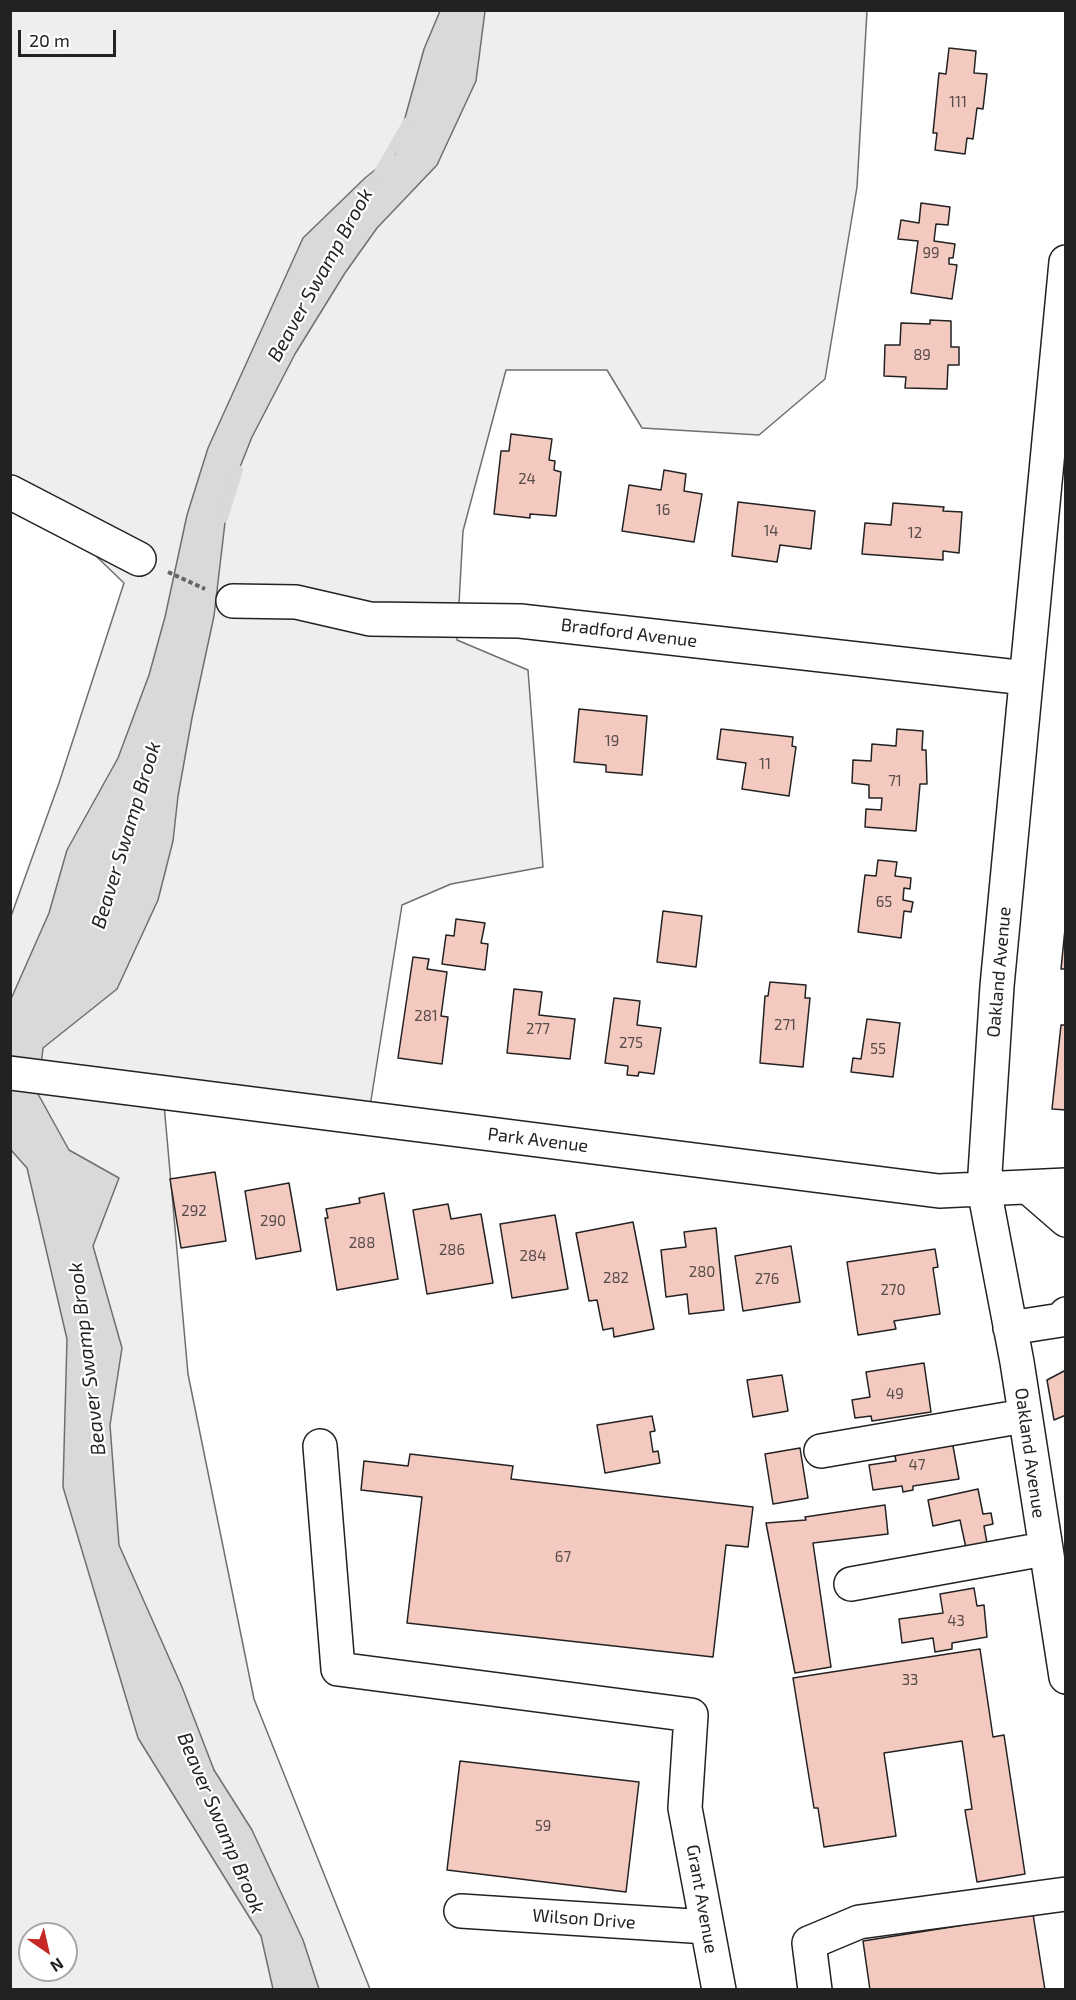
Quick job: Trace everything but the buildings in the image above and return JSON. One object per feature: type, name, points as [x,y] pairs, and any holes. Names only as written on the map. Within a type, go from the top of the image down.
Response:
[{"type":"street","name":"Oakland Avenue","points":[[1065,261],[1064,300],[997,986],[984,1189],[1010,1328],[1065,1677]]},
{"type":"street","points":[[10,492],[139,559]]},
{"type":"street","name":"Bradford Avenue","points":[[233,601],[296,602],[369,619],[520,621],[1026,678]]},
{"type":"street","name":"Park Avenue","points":[[10,1073],[939,1191],[1065,1185]]},
{"type":"street","points":[[1028,1187],[1065,1220]]},
{"type":"street","points":[[1010,1328],[1061,1320],[1065,1314]]},
{"type":"street","points":[[821,1451],[1023,1416]]},
{"type":"street","name":"Grant Avenue","points":[[320,1446],[338,1669],[691,1715],[685,1808],[719,1989]]},
{"type":"street","points":[[851,1584],[1044,1549]]},
{"type":"street","points":[[815,1989],[809,1943],[859,1922],[1065,1894]]},
{"type":"street","name":"Wilson Drive","points":[[461,1911],[707,1927]]},
{"type":"path","points":[[139,559],[233,601]]},
{"type":"shaded area","points":[[11,11],[867,11],[857,187],[825,379],[759,435],[642,428],[607,370],[506,370],[463,531],[457,640],[528,670],[543,867],[451,884],[402,905],[368,1119],[163,1093],[188,1374],[254,1699],[370,1989],[11,1989],[10,919],[59,783],[124,583],[49,511],[11,492]]},
{"type":"water","points":[[440,11],[485,11],[476,81],[437,165],[377,228],[345,273],[295,354],[252,437],[228,497],[214,616],[192,718],[178,796],[173,841],[158,900],[117,989],[43,1048],[38,1094],[69,1150],[119,1178],[93,1246],[122,1348],[110,1425],[119,1545],[182,1687],[214,1770],[252,1830],[303,1940],[319,1989],[273,1989],[261,1936],[138,1738],[63,1487],[67,1339],[27,1168],[11,1150],[11,999],[49,913],[67,850],[118,758],[149,675],[165,617],[187,515],[208,448],[303,238],[365,178],[395,154],[424,49]]},
{"type":"waterway","name":"Beaver Swamp Brook","points":[[377,176],[408,122]]},
{"type":"waterway","name":"Beaver Swamp Brook","points":[[223,518],[238,470]]}]
